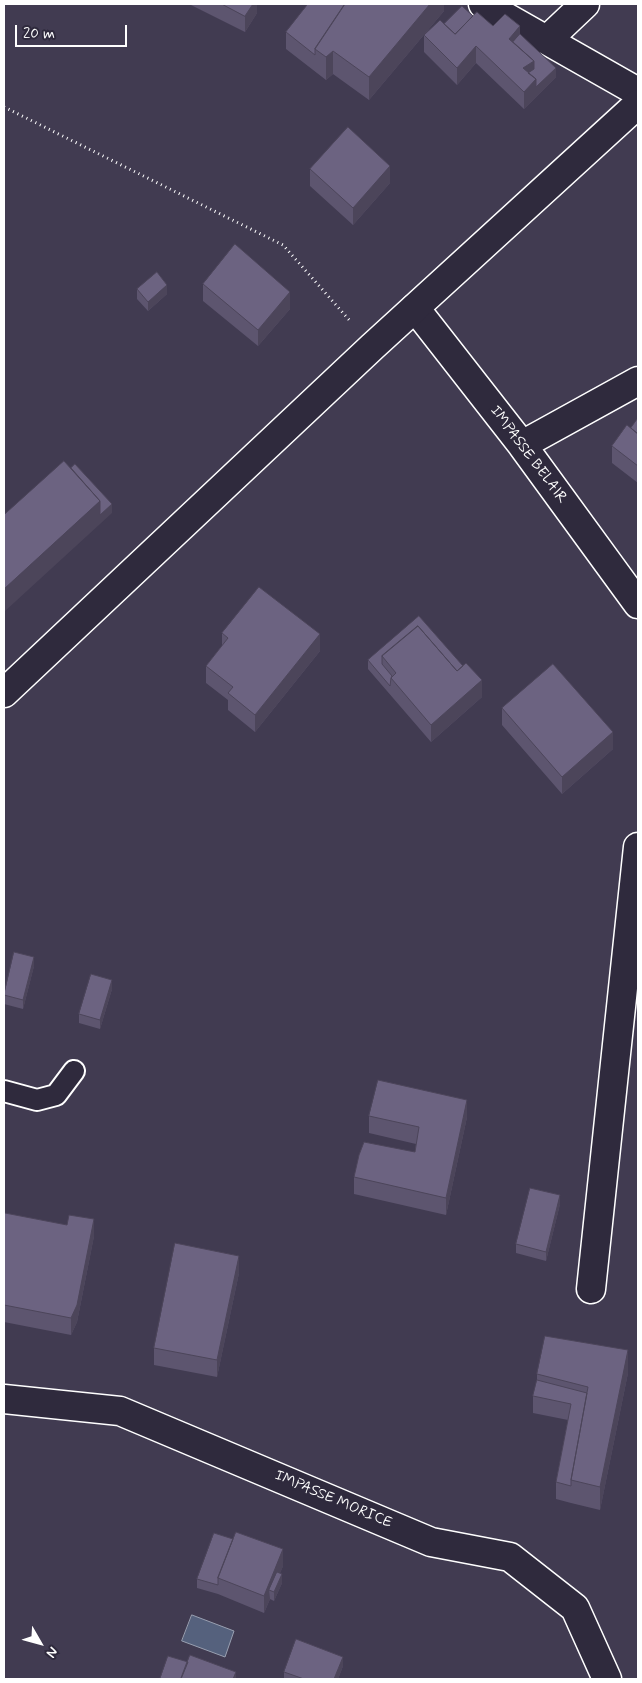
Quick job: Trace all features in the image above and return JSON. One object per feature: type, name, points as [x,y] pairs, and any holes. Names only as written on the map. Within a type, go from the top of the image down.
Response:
[{"type":"street","points":[[4,693],[372,347],[636,107],[547,40],[483,4]]},
{"type":"street","points":[[547,40],[586,4]]},
{"type":"street","name":"IMPASSE BELAIR","points":[[416,308],[522,445],[638,604]]},
{"type":"street","points":[[522,445],[638,381]]},
{"type":"street","points":[[591,1289],[638,847]]},
{"type":"street","name":"IMPASSE MORICE","points":[[4,1399],[120,1411],[431,1542],[510,1557],[575,1608],[607,1679]]},
{"type":"lane","points":[[4,1092],[37,1100],[56,1095],[74,1071]]},
{"type":"path","points":[[4,107],[283,245],[372,347]]},
{"type":"water","points":[[192,1615],[234,1631],[225,1657],[182,1641]]},
{"type":"building","points":[[222,4],[253,4],[245,16]]},
{"type":"building","points":[[308,4],[345,4],[315,49],[315,55],[286,32]]},
{"type":"building","points":[[345,4],[430,4],[369,77],[333,51],[326,57],[315,49]]},
{"type":"building","points":[[462,6],[473,16],[455,34],[444,24]]},
{"type":"building","points":[[477,12],[493,26],[505,14],[520,26],[509,39],[534,61],[523,68],[536,79],[524,92],[476,46],[457,68],[424,35],[440,20],[455,34]]},
{"type":"building","points":[[520,34],[556,68],[536,87],[536,79],[528,73],[534,69],[534,61],[513,42]]},
{"type":"building","points":[[348,127],[390,166],[353,208],[310,169]]},
{"type":"building","points":[[235,244],[290,292],[258,330],[203,284]]},
{"type":"building","points":[[157,272],[167,285],[148,302],[137,289]]},
{"type":"building","points":[[638,418],[638,434],[631,428]]},
{"type":"building","points":[[627,425],[638,434],[638,466],[612,446]]},
{"type":"building","points":[[64,461],[100,501],[4,589],[4,515]]},
{"type":"building","points":[[75,464],[112,504],[100,515],[100,501],[71,468]]},
{"type":"building","points":[[259,587],[320,634],[255,715],[228,693],[233,687],[206,666],[228,638],[222,633]]},
{"type":"building","points":[[419,616],[463,666],[457,671],[418,626],[382,656],[382,664],[392,676],[390,686],[368,660]]},
{"type":"building","points":[[418,626],[457,671],[466,663],[482,680],[431,725],[391,678],[396,673],[382,656]]},
{"type":"building","points":[[553,664],[613,732],[562,777],[502,708]]},
{"type":"building","points":[[14,952],[34,957],[23,1000],[4,995]]},
{"type":"building","points":[[91,974],[112,980],[100,1020],[79,1014]]},
{"type":"building","points":[[378,1080],[467,1100],[446,1198],[354,1177],[364,1142],[415,1152],[419,1127],[369,1116]]},
{"type":"building","points":[[530,1188],[560,1195],[546,1252],[516,1244]]},
{"type":"building","points":[[5,1213],[67,1225],[69,1215],[94,1219],[77,1305],[71,1318],[4,1305]]},
{"type":"building","points":[[175,1243],[239,1256],[217,1360],[154,1348]]},
{"type":"building","points":[[545,1336],[628,1350],[600,1487],[571,1480],[588,1387],[537,1374]]},
{"type":"building","points":[[537,1380],[587,1393],[571,1486],[556,1482],[571,1404],[533,1396]]},
{"type":"building","points":[[236,1532],[283,1549],[264,1596],[218,1578]]},
{"type":"building","points":[[214,1533],[233,1539],[218,1578],[218,1585],[197,1579]]},
{"type":"building","points":[[277,1572],[282,1574],[274,1592],[269,1590]]},
{"type":"building","points":[[296,1639],[343,1657],[334,1679],[304,1679],[284,1672]]},
{"type":"building","points":[[190,1655],[236,1672],[233,1679],[181,1679]]},
{"type":"building","points":[[168,1656],[188,1662],[181,1679],[160,1679]]}]
